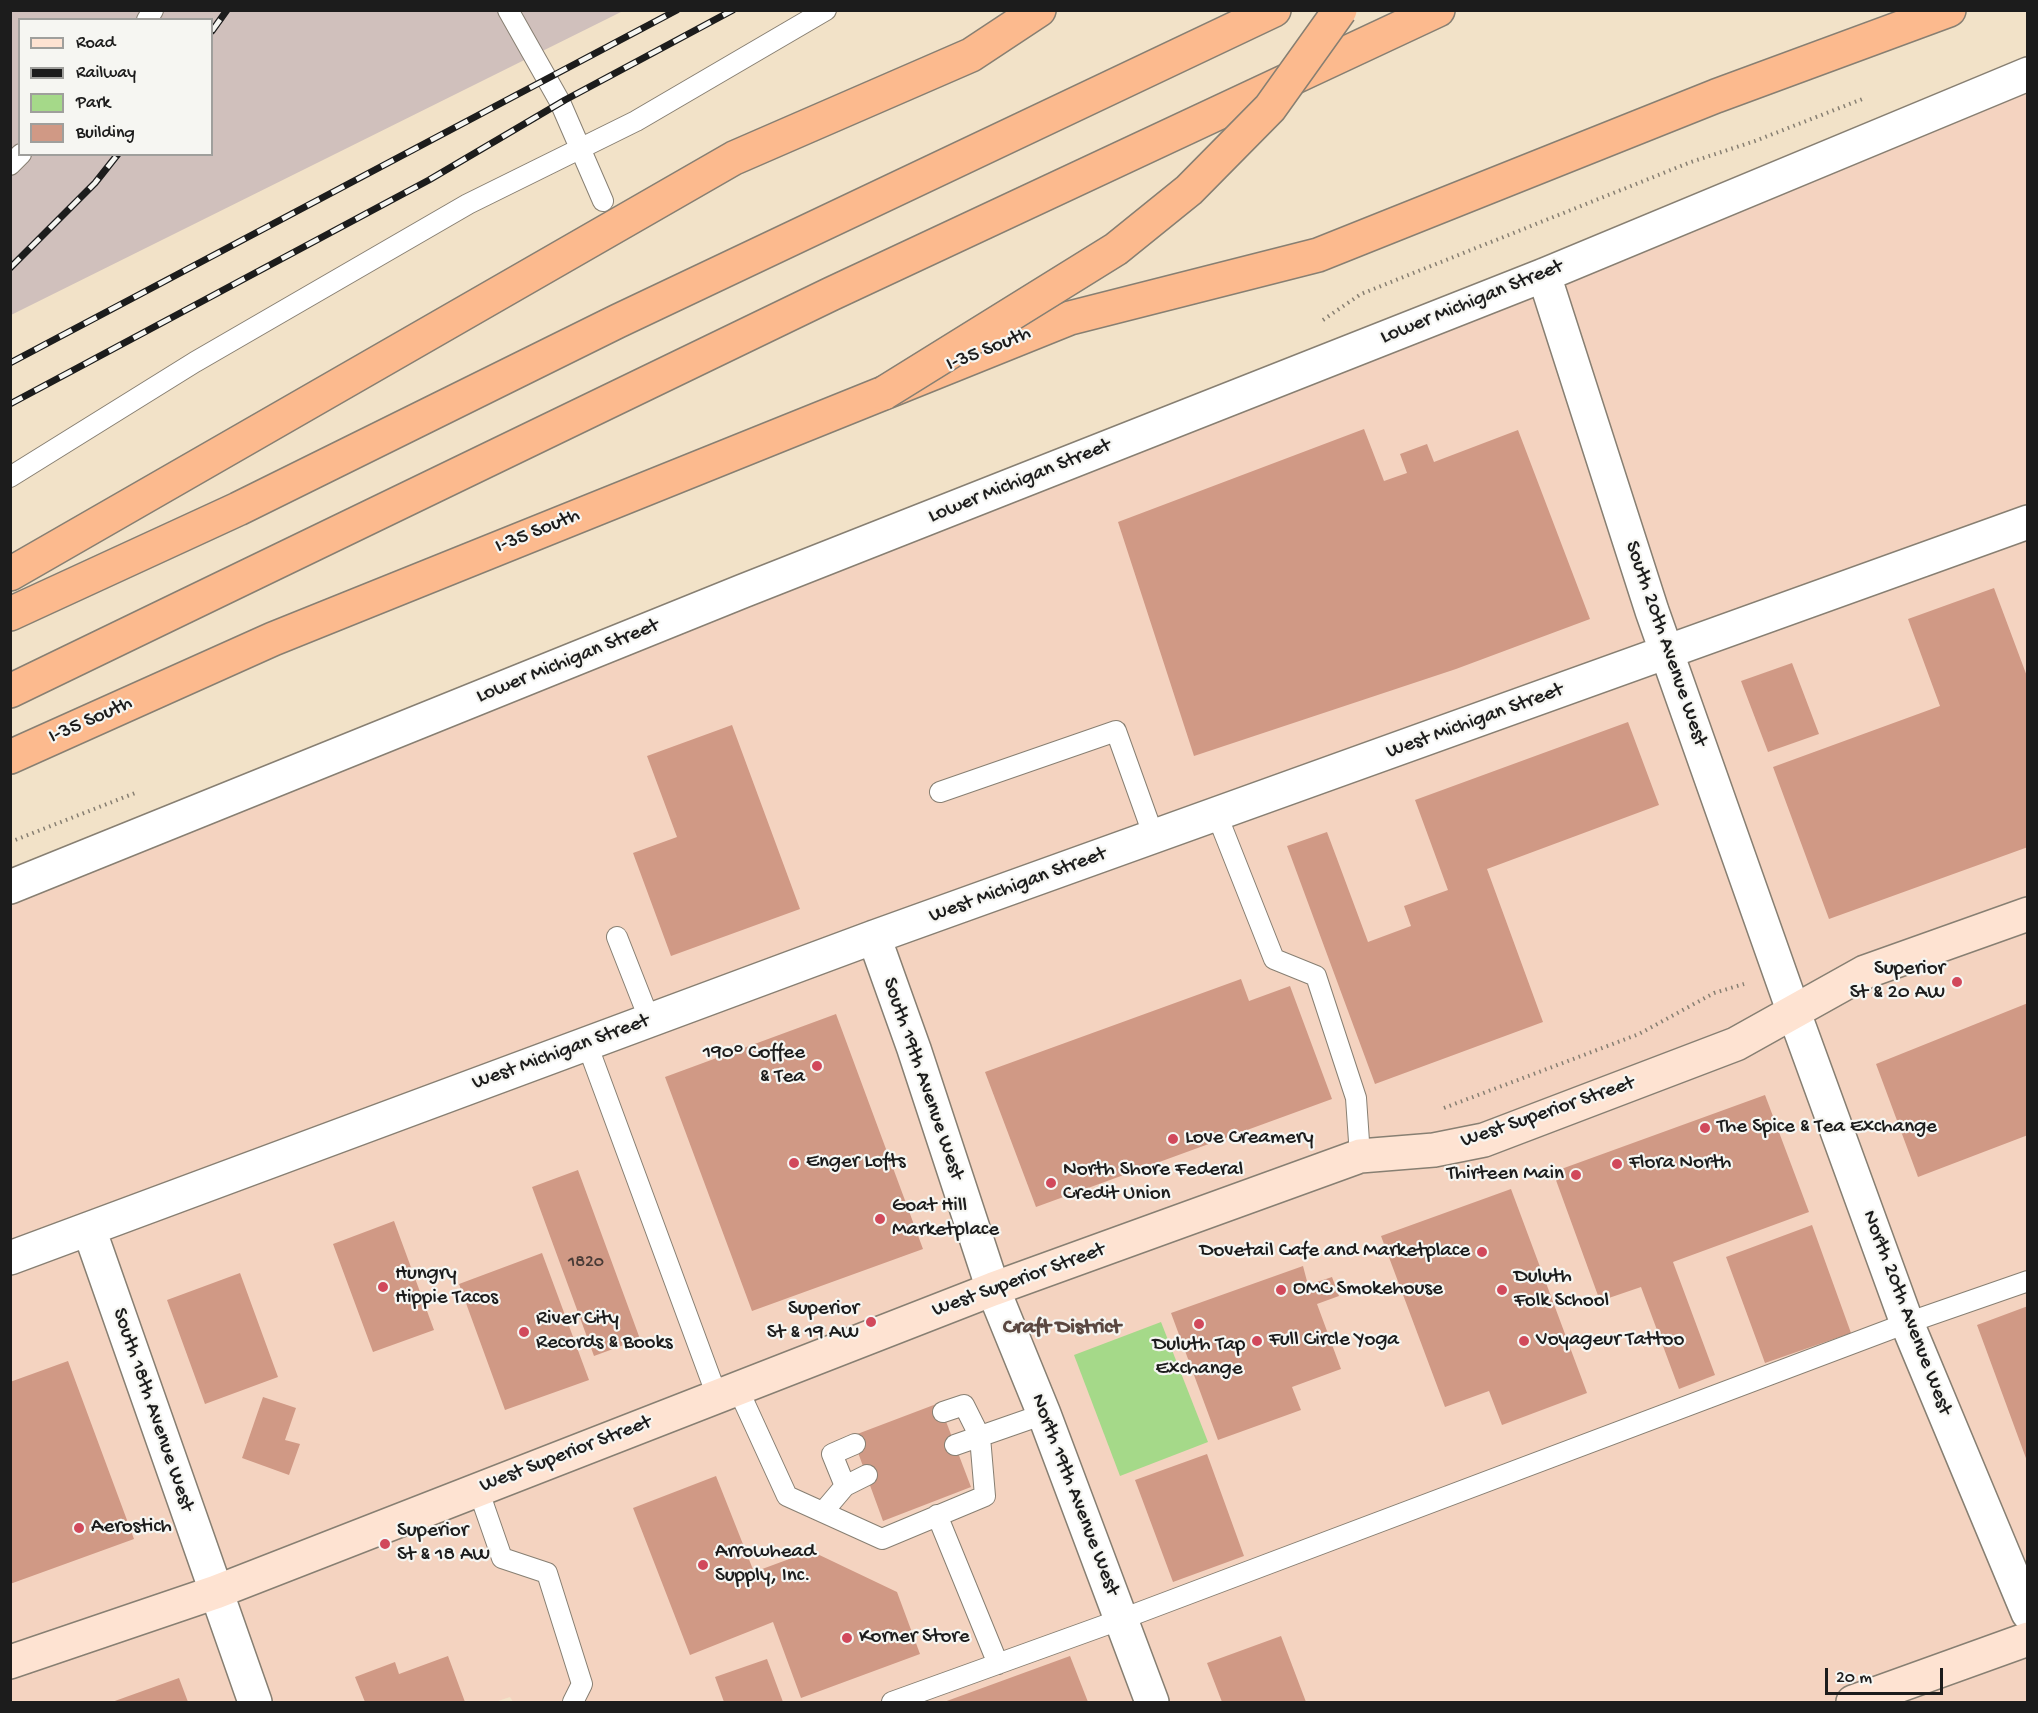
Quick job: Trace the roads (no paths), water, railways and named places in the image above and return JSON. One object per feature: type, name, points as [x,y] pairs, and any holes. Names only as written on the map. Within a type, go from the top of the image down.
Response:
[{"type":"highway","points":[[10,574],[734,158],[971,55],[1039,10]]},
{"type":"highway","points":[[10,614],[238,509],[618,321],[1274,10]]},
{"type":"highway","points":[[884,393],[1116,249],[1190,190],[1270,108],[1340,10]]},
{"type":"highway","points":[[10,692],[831,294],[1438,10]]},
{"type":"highway","name":"I-35 South","points":[[10,757],[273,639],[1070,318],[1318,255],[1716,96],[1949,10]]},
{"type":"street","name":"Lower Michigan Street","points":[[10,887],[752,588],[1544,275],[2028,74]]},
{"type":"street","name":"South 20th Avenue West","points":[[1544,275],[1652,611],[1793,1010]]},
{"type":"street","name":"West Michigan Street","points":[[10,1258],[874,937],[2028,522]]},
{"type":"street","name":"West Superior Street","points":[[10,1662],[216,1592],[993,1289],[1360,1156],[1434,1150],[1484,1140],[1736,1044],[1793,1010],[1865,972],[2028,914]]},
{"type":"street","name":"South 19th Avenue West","points":[[874,937],[914,1049],[993,1289]]},
{"type":"street","name":"North 20th Avenue West","points":[[1793,1010],[1907,1323],[2028,1613]]},
{"type":"street","name":"South 18th Avenue West","points":[[89,1229],[255,1702]]},
{"type":"street","name":"North 19th Avenue West","points":[[993,1289],[1044,1414],[1152,1702]]},
{"type":"street","points":[[1853,1702],[2028,1639]]},
{"type":"lane","points":[[508,10],[548,78],[603,201]]},
{"type":"lane","points":[[10,477],[195,362],[468,204],[636,121],[826,10]]},
{"type":"lane","points":[[940,792],[1116,731],[1154,837]]},
{"type":"lane","points":[[1217,815],[1274,959],[1316,976],[1356,1098],[1360,1156]]},
{"type":"lane","points":[[617,937],[650,1021]]},
{"type":"lane","points":[[587,1044],[727,1393],[787,1496],[882,1539],[985,1496],[980,1437],[964,1405],[943,1412]]},
{"type":"lane","points":[[892,1702],[1122,1619],[1907,1323],[2028,1281]]},
{"type":"lane","points":[[955,1445],[1044,1414]]},
{"type":"lane","points":[[845,1486],[832,1454],[855,1444]]},
{"type":"lane","points":[[823,1512],[845,1486],[867,1475]]},
{"type":"lane","points":[[478,1489],[502,1558],[547,1573],[582,1684],[573,1702]]},
{"type":"lane","points":[[937,1515],[998,1664]]},
{"type":"railway","points":[[213,30],[227,10]]},
{"type":"railway","points":[[10,363],[677,10]]},
{"type":"railway","points":[[10,404],[429,180],[565,100],[733,10]]},
{"type":"railway","points":[[10,268],[95,183],[116,156]]},
{"type":"place","name":"Superior St & 20 AW","points":[[1957,982]]},
{"type":"place","name":"190° Coffee & Tea","points":[[817,1066]]},
{"type":"place","name":"The Spice & Tea Exchange","points":[[1705,1128]]},
{"type":"place","name":"Love Creamery","points":[[1173,1139]]},
{"type":"place","name":"Enger Lofts","points":[[794,1163]]},
{"type":"place","name":"Flora North","points":[[1617,1164]]},
{"type":"place","name":"Thirteen Main","points":[[1576,1175]]},
{"type":"place","name":"North Shore Federal Credit Union","points":[[1051,1183]]},
{"type":"place","name":"Goat Hill Marketplace","points":[[880,1219]]},
{"type":"place","name":"Dovetail Cafe and Marketplace","points":[[1482,1252]]},
{"type":"place","name":"Hungry Hippie Tacos","points":[[383,1287]]},
{"type":"place","name":"OMC Smokehouse","points":[[1281,1290]]},
{"type":"place","name":"Duluth Folk School","points":[[1502,1290]]},
{"type":"place","name":"Superior St & 19 AW","points":[[871,1322]]},
{"type":"place","name":"Duluth Tap Exchange","points":[[1199,1324]]},
{"type":"place","name":"River City Records & Books","points":[[524,1332]]},
{"type":"place","name":"Full Circle Yoga","points":[[1257,1341]]},
{"type":"place","name":"Voyageur Tattoo","points":[[1524,1341]]},
{"type":"place","name":"Aerostich","points":[[79,1528]]},
{"type":"place","name":"Superior St & 18 AW","points":[[385,1544]]},
{"type":"place","name":"Arrowhead Supply, Inc.","points":[[703,1565]]},
{"type":"place","name":"Korner Store","points":[[847,1638]]},
{"type":"district","name":"Craft District","points":[[1062,1329]]}]
